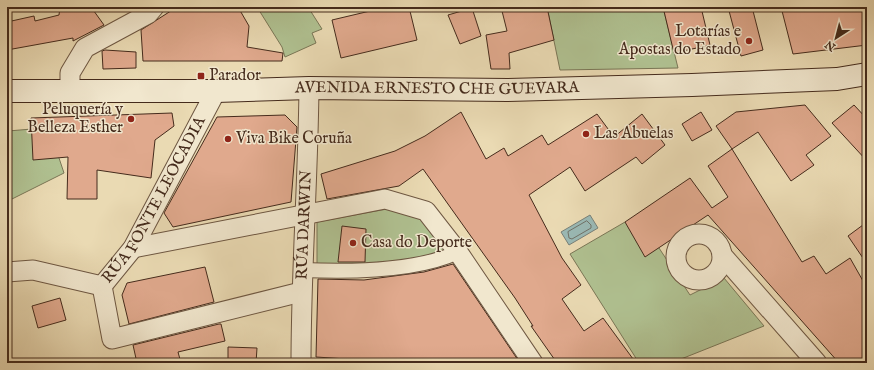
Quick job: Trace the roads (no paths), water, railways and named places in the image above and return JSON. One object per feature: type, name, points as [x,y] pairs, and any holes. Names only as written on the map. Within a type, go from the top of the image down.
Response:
[{"type":"main road","name":"AVENIDA ERNESTO CHE GUEVARA","points":[[7,91],[216,91],[309,88],[508,90],[837,79],[867,74]]},
{"type":"street","points":[[70,91],[70,73],[85,48],[148,14],[154,7]]},
{"type":"street","name":"RÚA DARWIN","points":[[301,363],[301,292],[309,88]]},
{"type":"street","name":"RÚA FONTE LEOCADIA","points":[[7,272],[33,270],[102,286],[133,248],[216,91]]},
{"type":"street","points":[[133,248],[385,200],[426,211],[458,252],[533,363]]},
{"type":"street","points":[[302,270],[395,268],[449,256],[458,252]]},
{"type":"street","points":[[722,255],[817,363]]},
{"type":"street","points":[[102,286],[112,340],[301,292]]},
{"type":"water","points":[[590,215],[598,228],[569,245],[561,232]]},
{"type":"place","name":"Lotarías e Apostas do Estado","points":[[749,41]]},
{"type":"place","name":"Parador","points":[[201,76]]},
{"type":"place","name":"Peluquería y Belleza Esther","points":[[131,119]]},
{"type":"place","name":"Las Abuelas","points":[[586,134]]},
{"type":"place","name":"Viva Bike Coruña","points":[[228,139]]},
{"type":"place","name":"Casa do Deporte","points":[[353,243]]}]
